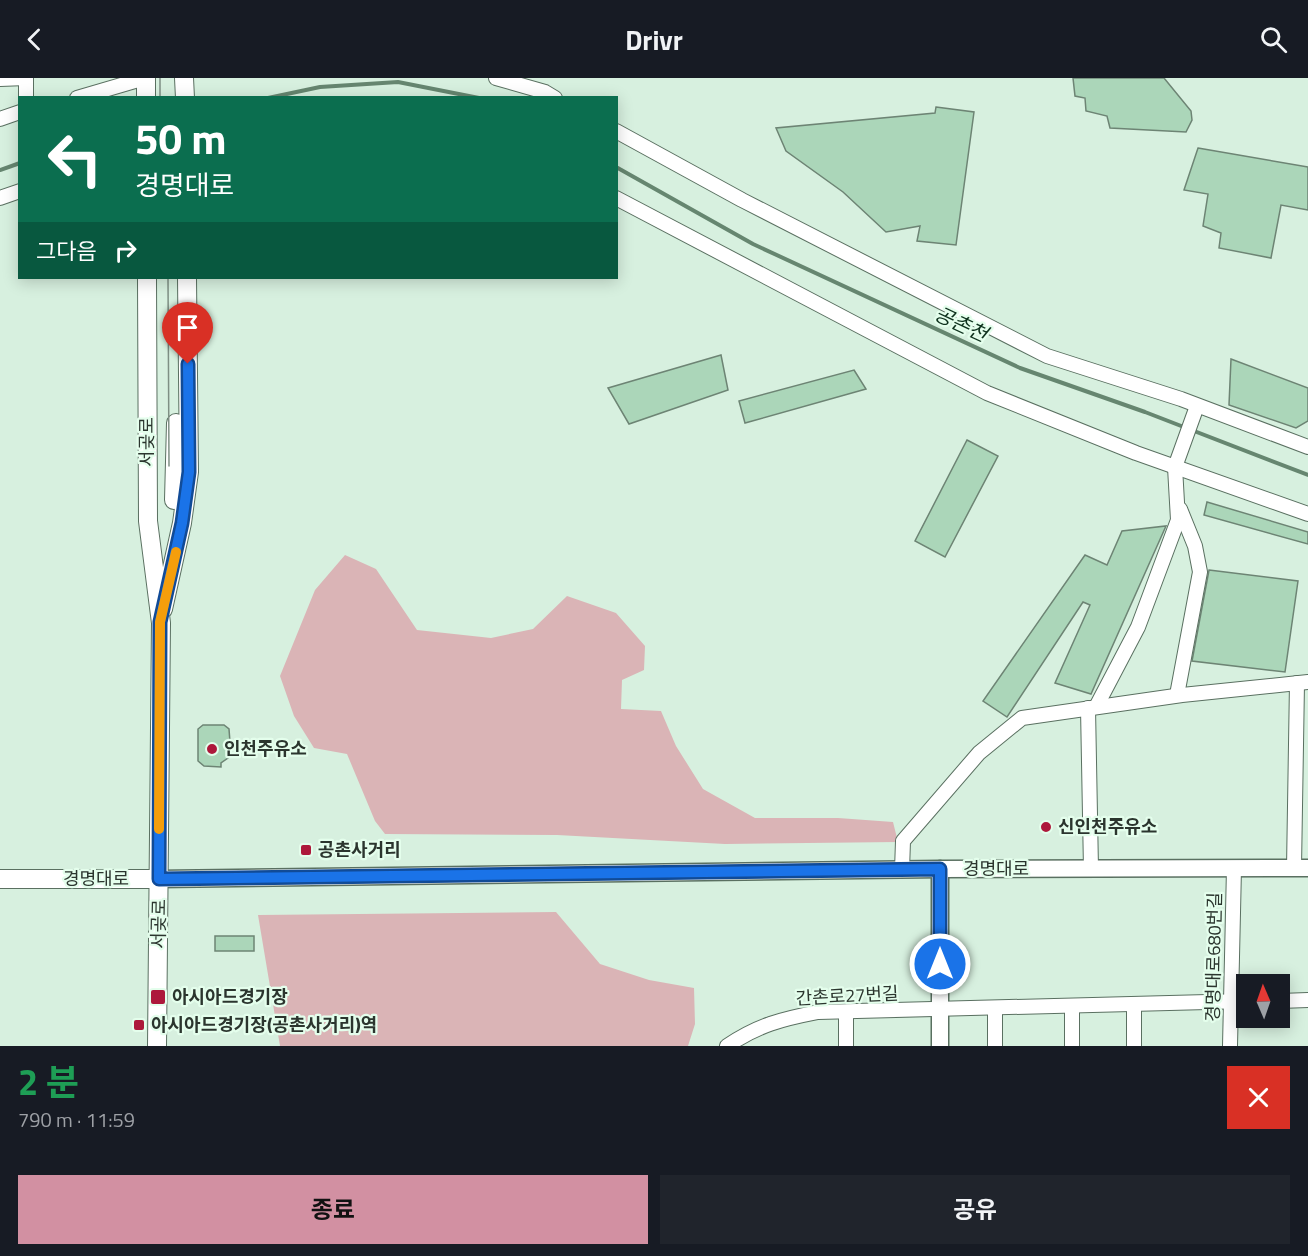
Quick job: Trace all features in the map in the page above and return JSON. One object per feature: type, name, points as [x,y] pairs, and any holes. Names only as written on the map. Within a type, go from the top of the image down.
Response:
[{"type":"main road","name":"서곶로","points":[[147,279],[148,521],[159,614],[158,1046]]},
{"type":"main road","name":"서곶로","points":[[159,614],[176,489],[175,279]]},
{"type":"main road","name":"서곶로","points":[[159,614],[182,523],[189,472],[187,279]]},
{"type":"main road","name":"경명대로","points":[[0,879],[159,879]]},
{"type":"street","points":[[0,79],[26,78],[26,96]]},
{"type":"street","points":[[496,78],[552,96]]},
{"type":"street","points":[[88,96],[146,86]]},
{"type":"street","points":[[0,119],[18,113]]},
{"type":"street","points":[[618,132],[742,200],[1047,356],[1196,410],[1308,447]]},
{"type":"street","points":[[0,198],[18,192]]},
{"type":"street","points":[[618,199],[987,393],[1308,514]]},
{"type":"street","points":[[1091,869],[1092,707],[1138,627],[1178,520],[1177,464],[1196,410]]},
{"type":"street","points":[[1177,501],[1195,546],[1200,572],[1177,695]]},
{"type":"street","points":[[902,870],[903,841],[979,753],[1022,718],[1177,695],[1302,682],[1301,868]]},
{"type":"street","name":"경명대로680번길","points":[[1230,1046],[1234,868]]},
{"type":"street","name":"경명대로","points":[[159,879],[940,869],[1301,868]]},
{"type":"street","points":[[940,869],[940,1046]]},
{"type":"street","points":[[1290,1000],[1308,1000]]},
{"type":"street","name":"간촌로27번길","points":[[727,1046],[751,1030],[783,1018],[818,1012],[941,1011],[1236,1001]]},
{"type":"street","points":[[1134,1004],[1134,1046]]},
{"type":"street","points":[[1072,1006],[1072,1046]]},
{"type":"street","points":[[995,1009],[995,1046]]},
{"type":"street","points":[[846,1012],[846,1046]]},
{"type":"shaded area","points":[[345,555],[376,569],[417,630],[491,638],[533,629],[567,596],[616,613],[645,646],[644,670],[622,680],[621,709],[661,711],[676,746],[703,789],[755,818],[838,818],[893,822],[898,842],[725,844],[557,835],[385,834],[375,821],[347,754],[314,748],[294,716],[280,676],[315,590]]},
{"type":"shaded area","points":[[556,912],[600,964],[649,980],[694,988],[695,1024],[688,1046],[280,1046],[258,915]]},
{"type":"building","points":[[1073,78],[1164,78],[1191,111],[1192,120],[1186,132],[1110,128],[1107,116],[1086,111],[1085,98],[1075,96]]},
{"type":"building","points":[[936,107],[974,112],[956,245],[917,241],[920,226],[886,232],[843,192],[786,151],[776,128],[935,113]]},
{"type":"building","points":[[1198,148],[1308,167],[1308,210],[1281,205],[1271,258],[1219,248],[1221,233],[1203,226],[1208,194],[1184,190]]},
{"type":"building","points":[[721,355],[728,390],[629,424],[608,388]]},
{"type":"building","points":[[1231,359],[1308,388],[1308,421],[1296,428],[1229,405]]},
{"type":"building","points":[[854,370],[866,389],[745,423],[739,401]]},
{"type":"building","points":[[967,440],[998,456],[945,557],[915,541]]},
{"type":"building","points":[[1207,502],[1308,532],[1308,544],[1204,515]]},
{"type":"building","points":[[1166,526],[1091,694],[1055,683],[1090,605],[1083,602],[1007,717],[983,701],[1085,555],[1107,565],[1122,531]]},
{"type":"building","points":[[1209,570],[1298,581],[1285,672],[1192,661]]},
{"type":"building","points":[[203,725],[224,725],[229,729],[231,756],[221,763],[221,767],[204,766],[198,761],[198,729]]},
{"type":"building","points":[[215,936],[254,936],[254,951],[215,951]]},
{"type":"waterway","name":"공촌천","points":[[277,96],[320,87],[398,82],[469,96]]},
{"type":"waterway","name":"공촌천","points":[[0,170],[18,164]]},
{"type":"waterway","name":"공촌천","points":[[618,168],[753,244],[1020,368],[1145,412],[1308,475]]},
{"type":"tram line","points":[[160,78],[160,96]]},
{"type":"tram line","points":[[168,279],[169,466]]},
{"type":"slow traffic","points":[[159,829],[160,622],[176,552]]},
{"type":"place","name":"인천주유소","points":[[212,749]]},
{"type":"place","name":"신인천주유소","points":[[1046,827]]},
{"type":"place","name":"공촌사거리","points":[[306,850]]},
{"type":"place","name":"아시아드경기장","points":[[158,997]]},
{"type":"place","name":"아시아드경기장(공촌사거리)역","points":[[139,1025]]},
{"type":"route","points":[[188,364],[189,472],[182,523],[160,622],[159,879],[940,869],[940,964]]}]
